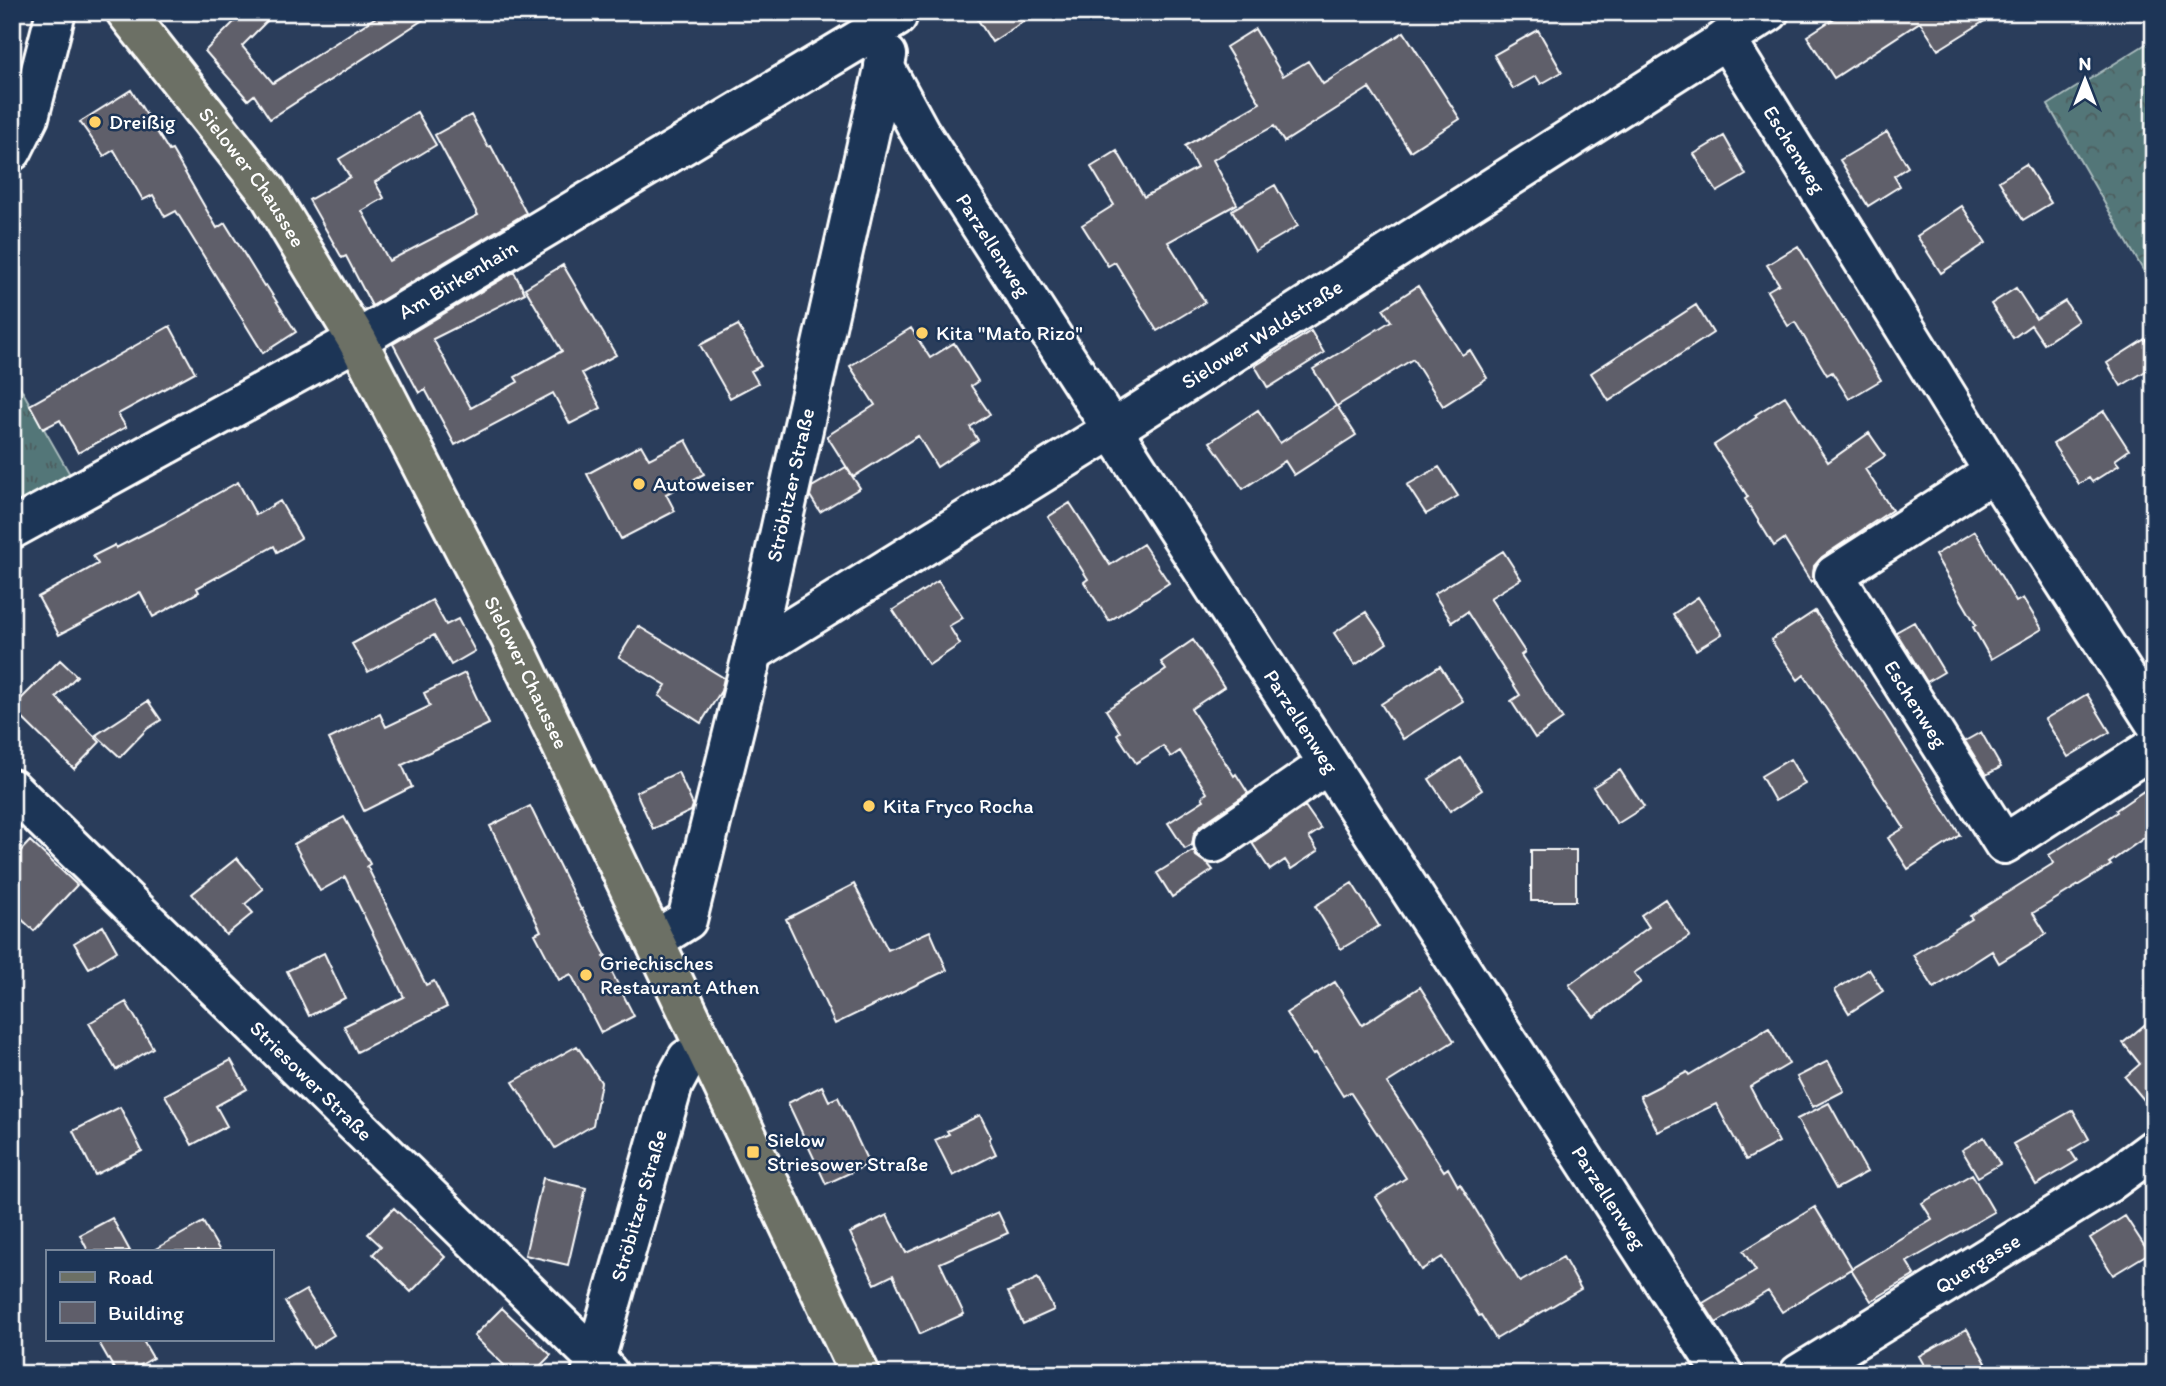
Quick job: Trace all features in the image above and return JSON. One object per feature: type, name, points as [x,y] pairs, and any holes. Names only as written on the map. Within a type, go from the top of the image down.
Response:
[{"type":"main road","name":"Sielower Chaussee","points":[[126,12],[267,191],[357,340],[511,639],[860,1374]]},
{"type":"street","points":[[12,151],[29,117],[55,12]]},
{"type":"street","name":"Sielower Waldstraße","points":[[753,652],[1113,429],[1769,12]]},
{"type":"street","name":"Am Birkenhain","points":[[12,529],[357,340],[898,15]]},
{"type":"street","name":"Ströbitzer Straße","points":[[655,940],[687,920],[753,652],[884,66],[898,15]]},
{"type":"street","name":"Eschenweg","points":[[1726,39],[1994,472],[2154,721]]},
{"type":"street","name":"Parzellenweg","points":[[884,66],[920,132],[1723,1374]]},
{"type":"street","name":"Eschenweg","points":[[1994,472],[1834,575],[2004,844],[2154,747]]},
{"type":"street","points":[[1214,844],[1328,764]]},
{"type":"street","name":"Striesower Straße","points":[[12,789],[598,1368]]},
{"type":"street","name":"Ströbitzer Straße","points":[[598,1368],[673,1085],[687,1059],[706,1050]]},
{"type":"street","name":"Quergasse","points":[[1799,1374],[2108,1183],[2154,1149]]},
{"type":"green space","points":[[2154,39],[2154,289],[2048,105]]},
{"type":"green space","points":[[12,373],[71,476],[12,508]]},
{"type":"building","points":[[244,12],[276,12],[242,46],[273,83],[384,12],[435,12],[270,119],[254,95],[248,100],[205,51]]},
{"type":"building","points":[[973,12],[1038,12],[992,42]]},
{"type":"building","points":[[1844,12],[1999,12],[1938,50],[1920,22],[1834,78],[1807,36]]},
{"type":"building","points":[[1255,29],[1283,76],[1308,61],[1323,84],[1404,32],[1460,119],[1410,151],[1369,88],[1284,142],[1274,126],[1213,160],[1237,204],[1168,242],[1205,302],[1157,331],[1115,262],[1108,266],[1082,225],[1114,205],[1091,167],[1117,151],[1144,197],[1197,168],[1185,146],[1260,103],[1226,47]]},
{"type":"building","points":[[1538,30],[1562,72],[1541,84],[1536,76],[1513,89],[1494,55]]},
{"type":"building","points":[[131,90],[169,151],[172,150],[217,228],[225,223],[296,332],[263,353],[176,211],[165,217],[153,195],[143,200],[114,150],[104,156],[80,122]]},
{"type":"building","points":[[417,112],[436,145],[375,182],[384,198],[362,211],[389,261],[478,215],[435,135],[471,115],[488,147],[491,146],[526,213],[372,306],[346,256],[342,258],[309,200],[350,177],[339,159]]},
{"type":"building","points":[[1887,132],[1908,167],[1894,176],[1900,186],[1868,206],[1840,160]]},
{"type":"building","points":[[1724,136],[1746,175],[1717,192],[1694,154]]},
{"type":"building","points":[[2026,164],[2051,203],[2023,220],[1999,181]]},
{"type":"building","points":[[1275,185],[1298,226],[1255,251],[1232,210]]},
{"type":"building","points":[[1962,206],[1986,243],[1941,273],[1917,236]]},
{"type":"building","points":[[1798,246],[1881,380],[1849,399],[1832,372],[1827,375],[1795,322],[1788,326],[1767,291],[1779,284],[1767,265]]},
{"type":"building","points":[[563,265],[616,355],[582,373],[601,408],[570,424],[553,393],[455,445],[425,389],[419,393],[393,344],[514,272],[525,293],[433,339],[471,408],[518,382],[515,377],[562,351],[525,288]]},
{"type":"building","points":[[1418,286],[1462,355],[1470,350],[1487,378],[1443,406],[1413,359],[1337,406],[1356,435],[1294,475],[1285,461],[1243,489],[1210,442],[1258,410],[1280,443],[1336,406],[1313,369],[1391,321],[1383,309]]},
{"type":"building","points":[[2016,288],[2036,319],[2065,301],[2078,321],[2044,344],[2031,325],[2013,338],[1991,304]]},
{"type":"building","points":[[1696,305],[1713,333],[1609,401],[1591,373]]},
{"type":"building","points":[[738,325],[761,366],[751,371],[758,383],[730,398],[700,345]]},
{"type":"building","points":[[170,326],[195,372],[118,414],[126,427],[78,453],[60,420],[43,429],[30,405]]},
{"type":"building","points":[[911,328],[930,358],[954,343],[978,381],[971,386],[990,414],[970,427],[978,440],[937,467],[918,436],[853,477],[827,436],[875,405],[850,366]]},
{"type":"building","points":[[1311,331],[1324,353],[1268,388],[1255,366]]},
{"type":"building","points":[[2145,339],[2154,353],[2154,366],[2121,386],[2107,363]]},
{"type":"building","points":[[1785,396],[1828,462],[1869,433],[1885,456],[1865,469],[1892,510],[1822,557],[1814,566],[1811,582],[1784,539],[1774,546],[1745,499],[1748,497],[1714,445]]},
{"type":"building","points":[[2104,411],[2129,450],[2115,460],[2119,465],[2092,482],[2089,478],[2079,484],[2053,444]]},
{"type":"building","name":"Autoweiser","points":[[686,440],[704,474],[666,494],[675,511],[621,539],[587,474],[641,445],[649,459]]},
{"type":"building","points":[[846,467],[860,488],[820,512],[810,496],[812,487]]},
{"type":"building","points":[[1439,467],[1458,496],[1426,514],[1407,485]]},
{"type":"building","points":[[238,482],[256,515],[280,501],[301,538],[277,552],[274,546],[197,588],[199,592],[153,617],[140,592],[59,635],[38,597],[98,564],[93,556],[115,545],[116,548]]},
{"type":"building","points":[[1070,503],[1110,565],[1143,544],[1169,583],[1109,621],[1084,582],[1088,579],[1048,517]]},
{"type":"building","points":[[1975,531],[2016,602],[2023,598],[2042,629],[1991,659],[1973,627],[1976,625],[1935,555]]},
{"type":"building","points":[[1503,551],[1521,579],[1490,598],[1525,652],[1521,655],[1563,719],[1535,738],[1511,701],[1520,695],[1467,612],[1452,622],[1434,594]]},
{"type":"building","points":[[938,581],[963,618],[949,626],[960,644],[929,665],[893,610]]},
{"type":"building","points":[[1698,597],[1722,634],[1696,650],[1673,614]]},
{"type":"building","points":[[432,600],[446,625],[458,619],[475,651],[451,665],[434,635],[368,672],[352,644]]},
{"type":"building","points":[[1815,611],[1960,835],[1908,869],[1888,838],[1904,828],[1804,675],[1798,680],[1771,640]]},
{"type":"building","points":[[1366,612],[1387,643],[1355,665],[1334,633]]},
{"type":"building","points":[[1914,622],[1944,672],[1927,682],[1896,632]]},
{"type":"building","points":[[638,626],[724,678],[721,691],[701,723],[659,696],[666,685],[619,657]]},
{"type":"building","points":[[1193,640],[1224,687],[1191,709],[1248,793],[1201,825],[1194,834],[1192,845],[1185,849],[1168,823],[1204,800],[1202,797],[1207,793],[1180,751],[1171,757],[1163,746],[1136,763],[1117,734],[1120,732],[1106,710],[1166,670],[1161,662]]},
{"type":"building","points":[[60,660],[77,676],[56,697],[100,742],[74,769],[12,708]]},
{"type":"building","points":[[1440,666],[1463,701],[1403,739],[1381,704]]},
{"type":"building","points":[[465,673],[489,724],[402,765],[412,787],[364,811],[329,739],[380,714],[386,727],[430,706],[424,693]]},
{"type":"building","points":[[2087,694],[2110,732],[2068,757],[2045,719]]},
{"type":"building","points":[[148,701],[161,720],[147,729],[120,757],[96,735]]},
{"type":"building","points":[[1981,732],[2001,767],[1986,775],[1965,741]]},
{"type":"building","points":[[1461,758],[1482,790],[1450,811],[1429,779]]},
{"type":"building","points":[[1790,759],[1805,784],[1775,801],[1761,776]]},
{"type":"building","points":[[1620,770],[1644,807],[1617,824],[1593,787]]},
{"type":"building","points":[[678,772],[693,805],[691,811],[653,829],[636,792]]},
{"type":"building","points":[[2154,784],[2154,831],[2109,863],[2111,865],[2033,913],[2046,934],[1999,963],[1992,951],[1934,988],[1913,955],[2054,863],[2049,855],[2117,812],[2116,810]]},
{"type":"building","points":[[530,806],[634,1016],[601,1033],[571,974],[559,980],[535,934],[541,931],[490,826]]},
{"type":"building","points":[[1305,806],[1321,829],[1309,837],[1318,851],[1291,869],[1285,860],[1270,870],[1252,843]]},
{"type":"building","points":[[344,817],[370,864],[367,866],[426,985],[434,981],[447,1007],[357,1052],[344,1026],[404,997],[345,877],[320,891],[294,844]]},
{"type":"building","points":[[30,841],[77,885],[34,931],[12,910],[12,860]]},
{"type":"building","points":[[1194,850],[1196,856],[1213,870],[1172,897],[1157,873]]},
{"type":"building","points":[[1531,850],[1576,850],[1576,901],[1531,901]]},
{"type":"building","points":[[237,858],[263,889],[245,904],[253,913],[226,935],[192,894]]},
{"type":"building","points":[[1352,883],[1379,926],[1341,949],[1315,906]]},
{"type":"building","points":[[854,884],[888,950],[930,931],[947,970],[835,1024],[786,919]]},
{"type":"building","points":[[1665,899],[1690,936],[1634,973],[1641,982],[1594,1017],[1569,985],[1649,927],[1641,915]]},
{"type":"building","points":[[103,926],[117,951],[89,968],[74,943]]},
{"type":"building","points":[[324,953],[345,998],[309,1016],[287,971]]},
{"type":"building","points":[[1869,969],[1883,991],[1849,1013],[1835,990]]},
{"type":"building","points":[[1335,982],[1362,1025],[1420,987],[1454,1041],[1387,1083],[1444,1171],[1448,1168],[1458,1186],[1460,1184],[1520,1282],[1563,1257],[1581,1289],[1496,1339],[1442,1257],[1421,1270],[1376,1197],[1406,1178],[1350,1092],[1343,1096],[1286,1013]]},
{"type":"building","points":[[126,1002],[153,1048],[116,1070],[89,1023]]},
{"type":"building","points":[[2154,1017],[2154,1112],[2125,1077],[2140,1064],[2123,1043]]},
{"type":"building","points":[[1769,1028],[1789,1064],[1750,1087],[1779,1142],[1746,1160],[1716,1104],[1658,1132],[1640,1096],[1687,1072],[1689,1075]]},
{"type":"building","points":[[577,1046],[601,1082],[593,1125],[555,1148],[513,1082]]},
{"type":"building","points":[[231,1060],[247,1089],[216,1106],[227,1126],[192,1145],[165,1095]]},
{"type":"building","points":[[1828,1061],[1844,1091],[1813,1107],[1797,1077]]},
{"type":"building","points":[[822,1086],[829,1101],[838,1097],[869,1164],[826,1184],[788,1103]]},
{"type":"building","points":[[1829,1103],[1867,1172],[1836,1189],[1797,1119]]},
{"type":"building","points":[[120,1107],[142,1151],[95,1175],[73,1131]]},
{"type":"building","points":[[2073,1110],[2089,1139],[2070,1150],[2077,1161],[2036,1185],[2013,1144]]},
{"type":"building","points":[[980,1115],[996,1154],[953,1176],[935,1140]]},
{"type":"building","points":[[1984,1137],[2000,1164],[1978,1177],[1962,1150]]},
{"type":"building","points":[[1972,1174],[1994,1212],[1907,1262],[1915,1275],[1871,1301],[1851,1269],[1782,1312],[1768,1291],[1716,1323],[1703,1303],[1756,1271],[1743,1251],[1815,1207],[1852,1268],[1932,1219],[1922,1203]]},
{"type":"building","points":[[543,1178],[586,1188],[568,1265],[525,1255]]},
{"type":"building","points":[[394,1208],[445,1257],[411,1292],[373,1254],[381,1246],[368,1234]]},
{"type":"building","points":[[998,1212],[1008,1233],[940,1263],[964,1314],[920,1334],[893,1275],[875,1284],[850,1233],[887,1215],[906,1253]]},
{"type":"building","points":[[2125,1216],[2149,1253],[2113,1275],[2090,1238]]},
{"type":"building","points":[[112,1218],[129,1250],[88,1250],[80,1235]]},
{"type":"building","points":[[203,1222],[219,1250],[154,1250]]},
{"type":"building","points":[[1038,1278],[1054,1310],[1023,1324],[1008,1292]]},
{"type":"building","points":[[306,1290],[334,1335],[313,1348],[285,1302]]},
{"type":"building","points":[[502,1308],[551,1355],[532,1374],[513,1374],[474,1336]]},
{"type":"building","points":[[1967,1329],[1986,1363],[1968,1374],[1929,1374],[1919,1356]]},
{"type":"building","points":[[98,1340],[143,1340],[153,1358],[125,1374],[117,1374]]},
{"type":"place","name":"Dreißig","points":[[95,122]]},
{"type":"place","name":"Kita \"Mato Rizo\"","points":[[922,333]]},
{"type":"place","name":"Autoweiser","points":[[639,484]]},
{"type":"place","name":"Kita Fryco Rocha","points":[[869,806]]},
{"type":"place","name":"Griechisches Restaurant Athen","points":[[586,975]]},
{"type":"place","name":"Sielow Striesower Straße","points":[[753,1152]]}]
